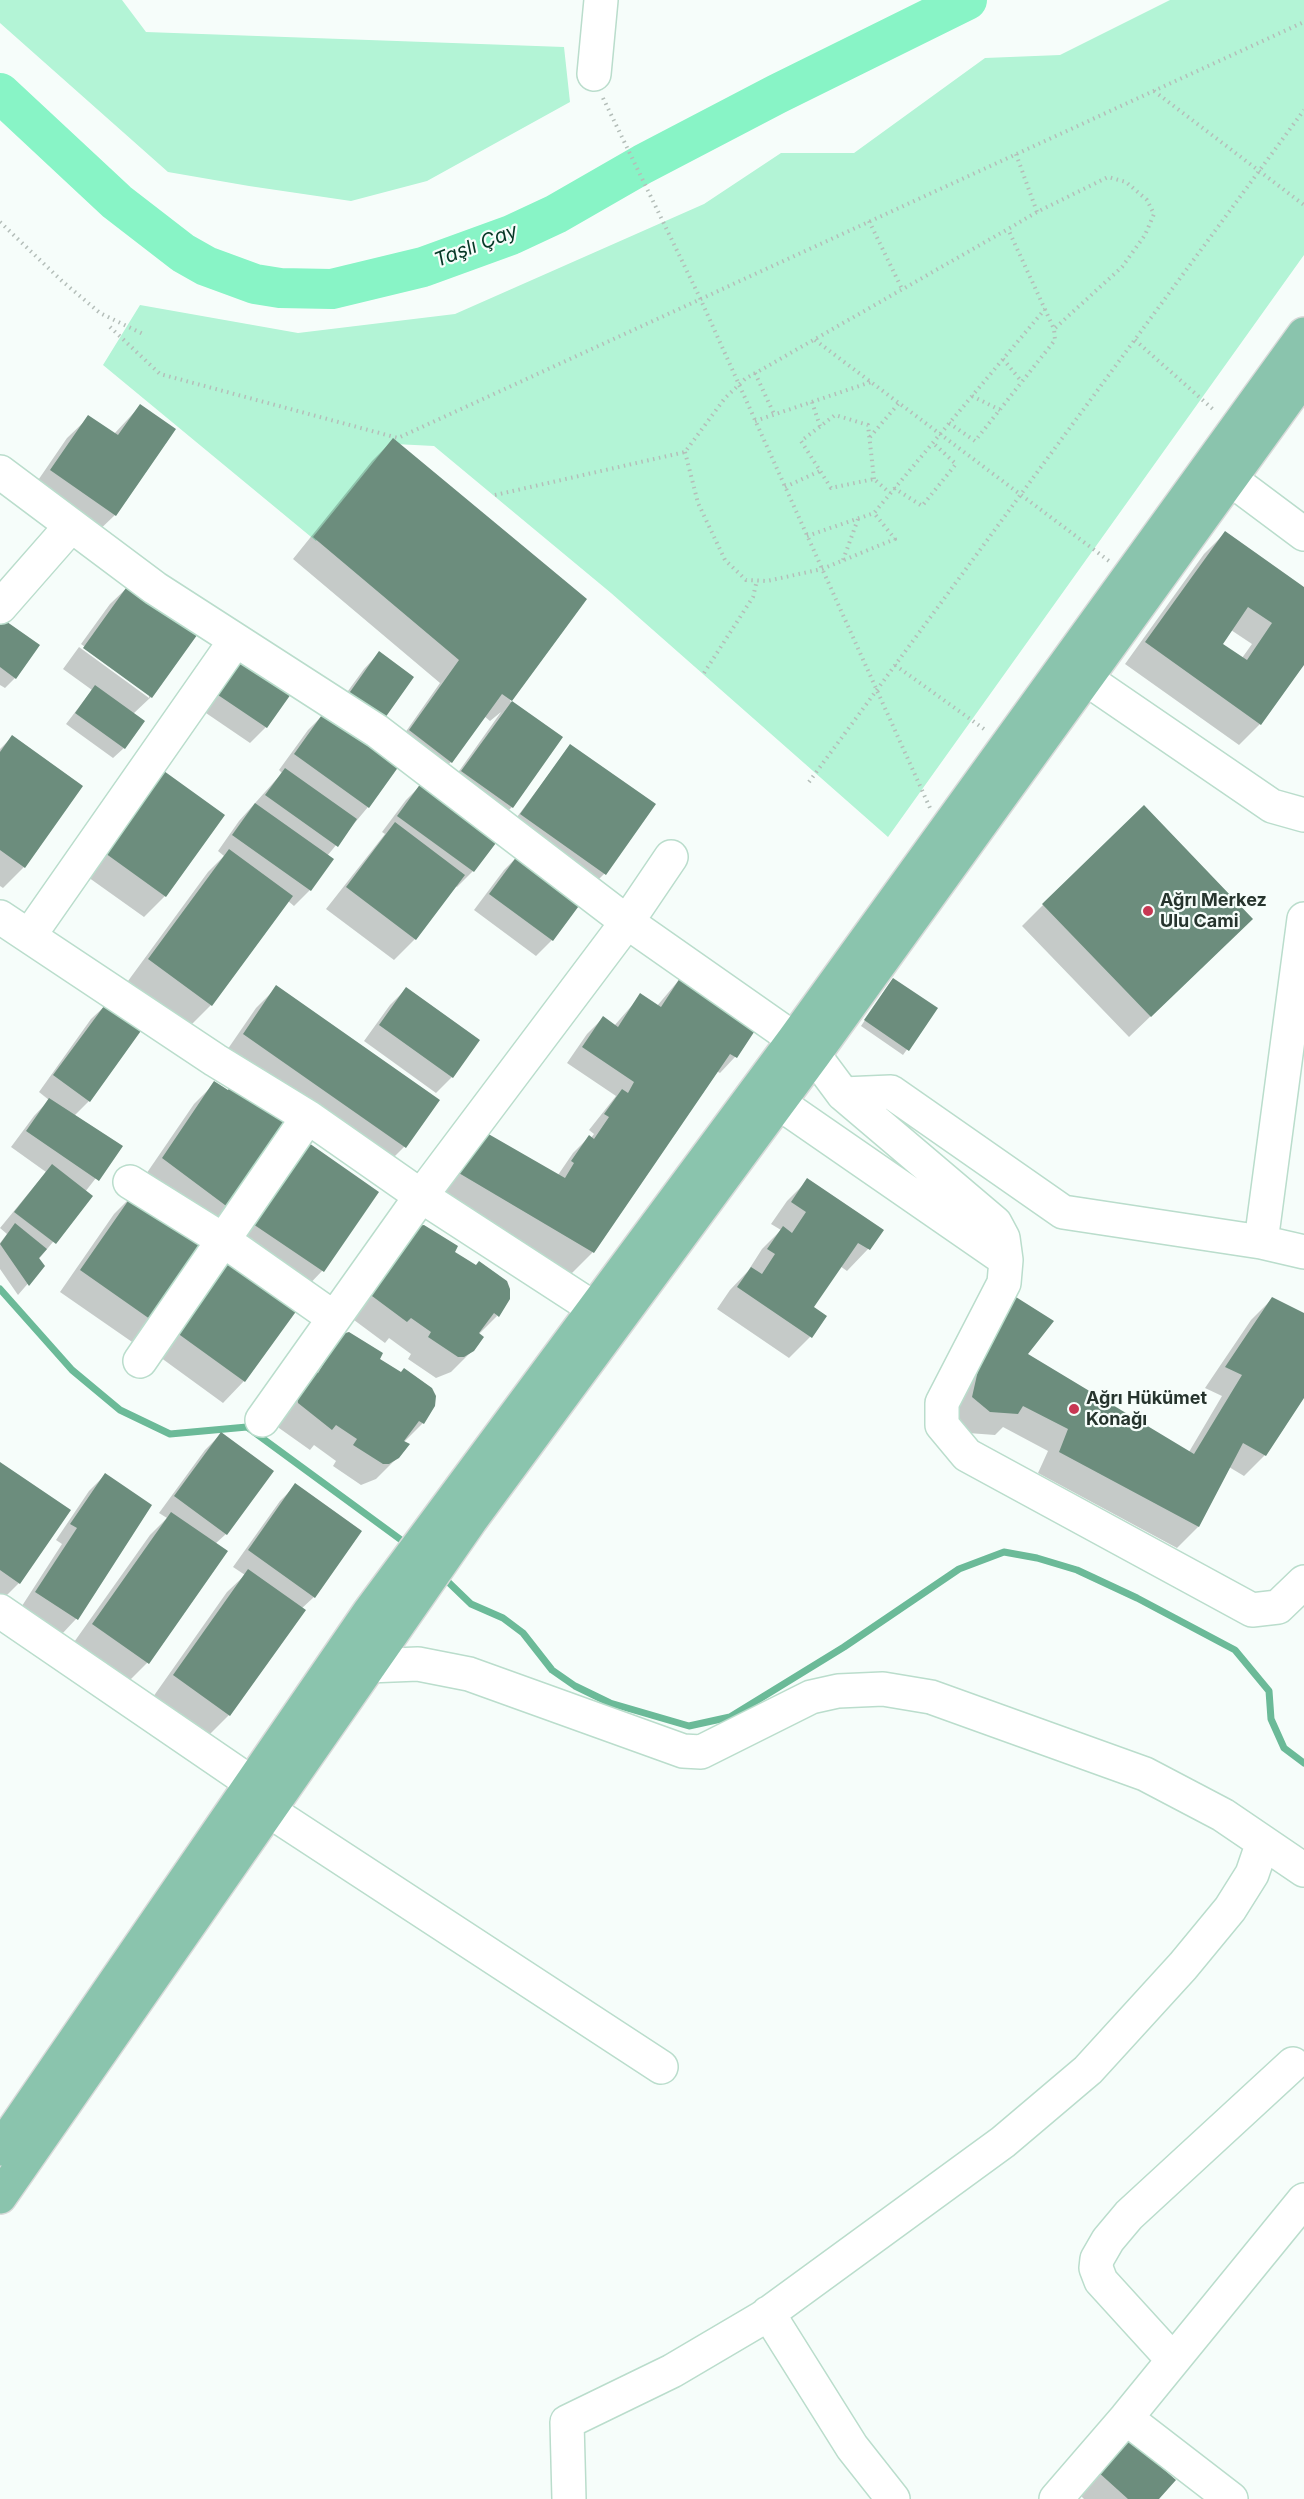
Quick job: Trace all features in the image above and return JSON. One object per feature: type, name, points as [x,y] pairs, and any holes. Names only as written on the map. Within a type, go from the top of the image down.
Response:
[{"type":"main road","points":[[458,1514],[779,1102],[804,1047],[941,836],[1304,334]]},
{"type":"main road","points":[[0,2149],[250,1782],[380,1622],[458,1514],[595,1309],[804,1047],[1085,678],[1304,377]]},
{"type":"main road","points":[[0,2197],[368,1666],[380,1622]]},
{"type":"street","points":[[597,83],[601,0]]},
{"type":"street","points":[[0,472],[155,588],[377,731],[627,922],[804,1047],[843,1094],[995,1223],[1003,1238],[1006,1260],[1004,1283],[942,1403],[942,1425],[967,1455],[1252,1611],[1278,1607],[1304,1582]]},
{"type":"street","points":[[1229,478],[1304,534]]},
{"type":"street","points":[[0,608],[71,526]]},
{"type":"street","points":[[29,936],[235,641]]},
{"type":"street","points":[[1085,678],[1272,806],[1304,815]]},
{"type":"street","points":[[262,1420],[421,1196],[627,922],[671,857]]},
{"type":"street","points":[[0,917],[215,1060],[308,1117],[421,1196],[595,1309]]},
{"type":"street","points":[[1261,1242],[1304,919]]},
{"type":"street","points":[[843,1094],[891,1092],[1063,1212],[1261,1242],[1304,1252]]},
{"type":"street","points":[[779,1102],[1006,1260]]},
{"type":"street","points":[[140,1361],[308,1117]]},
{"type":"street","points":[[130,1182],[223,1240],[334,1318]]},
{"type":"street","points":[[0,1611],[250,1782]]},
{"type":"street","points":[[368,1666],[418,1664],[469,1674],[683,1751],[701,1752],[812,1697],[838,1691],[883,1689],[931,1697],[1145,1774],[1223,1815],[1304,1870]]},
{"type":"street","points":[[268,1810],[662,2067]]},
{"type":"street","points":[[569,2499],[567,2422],[672,2371],[768,2313],[1003,2142],[1088,2070],[1184,1966],[1230,1909],[1252,1874],[1263,1842]]},
{"type":"street","points":[[1173,2360],[1101,2281],[1096,2268],[1097,2259],[1108,2240],[1129,2215],[1293,2064]]},
{"type":"street","points":[[1056,2499],[1126,2418],[1304,2200]]},
{"type":"street","points":[[768,2313],[852,2447],[893,2499]]},
{"type":"street","points":[[1126,2418],[1231,2499]]},
{"type":"path","points":[[110,327],[160,374],[398,438],[1304,22]]},
{"type":"path","points":[[597,83],[700,298],[941,836]]},
{"type":"path","points":[[1154,91],[1304,205]]},
{"type":"path","points":[[809,782],[1304,110]]},
{"type":"path","points":[[1016,154],[1037,212]]},
{"type":"path","points":[[495,495],[685,452],[712,415],[739,385],[755,373],[1037,212],[1108,177],[1126,182],[1147,200],[1154,214],[1145,235],[1122,267],[1054,329]]},
{"type":"path","points":[[869,221],[902,289]]},
{"type":"path","points":[[0,222],[62,282],[100,313],[145,334]]},
{"type":"path","points":[[949,423],[975,441],[1055,340],[1054,329],[1008,229]]},
{"type":"path","points":[[807,536],[874,513],[1045,309]]},
{"type":"path","points":[[814,340],[1129,576]]},
{"type":"path","points":[[1135,340],[1235,429]]},
{"type":"path","points":[[1003,359],[1022,382]]},
{"type":"path","points":[[755,373],[774,414]]},
{"type":"path","points":[[755,421],[871,382]]},
{"type":"path","points":[[972,396],[1000,410]]},
{"type":"path","points":[[812,402],[820,426]]},
{"type":"path","points":[[870,437],[899,403]]},
{"type":"path","points":[[874,479],[831,488],[801,441],[835,415],[868,425],[874,479],[890,493]]},
{"type":"path","points":[[894,488],[922,506],[956,464],[933,442]]},
{"type":"path","points":[[685,452],[698,503],[725,560],[746,580],[822,569],[895,539],[874,513]]},
{"type":"path","points":[[785,487],[820,471]]},
{"type":"path","points":[[842,560],[858,518]]},
{"type":"path","points":[[704,673],[753,597],[757,580]]},
{"type":"path","points":[[895,665],[1007,745]]},
{"type":"green space","points":[[0,0],[122,0],[146,32],[564,47],[570,102],[427,181],[351,201],[168,172],[0,23]]},
{"type":"green space","points":[[1170,0],[1304,0],[1304,255],[888,837],[611,593],[434,446],[395,444],[316,541],[103,365],[140,305],[298,333],[455,314],[704,204],[781,153],[854,153],[985,58],[1060,55]]},
{"type":"building","points":[[140,404],[176,429],[116,516],[50,470],[88,415],[118,435]]},
{"type":"building","points":[[393,438],[587,599],[512,701],[502,694],[452,763],[409,730],[459,660],[313,537]]},
{"type":"building","points":[[1225,531],[1304,587],[1304,665],[1261,725],[1145,642]],"holes":[[[1248,607],[1272,623],[1247,660],[1223,644]]]},
{"type":"building","points":[[131,581],[200,631],[152,698],[83,648]]},
{"type":"building","points":[[0,617],[40,645],[16,679],[0,667]]},
{"type":"building","points":[[379,651],[414,677],[380,725],[345,699]]},
{"type":"building","points":[[242,660],[291,694],[267,728],[218,695]]},
{"type":"building","points":[[95,685],[145,721],[125,749],[75,713]]},
{"type":"building","points":[[512,701],[563,737],[513,808],[461,771]]},
{"type":"building","points":[[324,712],[399,766],[369,808],[294,754]]},
{"type":"building","points":[[12,735],[83,786],[25,868],[0,850],[0,752]]},
{"type":"building","points":[[570,744],[656,804],[606,875],[520,814]]},
{"type":"building","points":[[157,766],[225,815],[166,897],[98,848]]},
{"type":"building","points":[[285,768],[357,819],[338,847],[265,795]]},
{"type":"building","points":[[421,783],[499,839],[474,872],[397,816]]},
{"type":"building","points":[[255,803],[334,859],[311,891],[232,835]]},
{"type":"building","name":"Ağrı Merkez Ulu Cami","points":[[1144,805],[1253,919],[1151,1017],[1042,904]]},
{"type":"building","points":[[395,822],[465,875],[416,940],[346,887]]},
{"type":"building","points":[[229,849],[293,896],[212,1006],[148,959]]},
{"type":"building","points":[[520,852],[584,899],[553,941],[489,894]]},
{"type":"building","points":[[684,972],[760,1023],[737,1058],[730,1054],[594,1253],[447,1166],[478,1128],[565,1178],[574,1163],[571,1161],[589,1135],[594,1139],[609,1117],[604,1114],[622,1089],[628,1093],[634,1082],[582,1047],[603,1016],[618,1027],[640,993],[661,1007]]},
{"type":"building","points":[[893,978],[938,1008],[909,1051],[864,1020]]},
{"type":"building","points":[[276,985],[440,1100],[406,1148],[243,1034]]},
{"type":"building","points":[[406,987],[480,1040],[453,1078],[379,1025]]},
{"type":"building","points":[[107,1002],[143,1028],[90,1102],[53,1075]]},
{"type":"building","points":[[214,1081],[228,1090],[233,1083],[295,1128],[233,1211],[162,1158]]},
{"type":"building","points":[[49,1098],[123,1146],[99,1181],[26,1131]]},
{"type":"building","points":[[306,1141],[379,1192],[324,1272],[250,1222]]},
{"type":"building","points":[[52,1164],[93,1196],[56,1244],[14,1212]]},
{"type":"building","points":[[807,1178],[884,1230],[870,1250],[858,1243],[814,1307],[827,1316],[812,1338],[737,1287],[751,1267],[762,1274],[775,1254],[767,1249],[783,1226],[792,1233],[806,1212],[791,1202]]},
{"type":"building","points":[[135,1191],[212,1244],[157,1324],[80,1270]]},
{"type":"building","points":[[15,1223],[47,1249],[39,1258],[45,1266],[29,1286],[0,1244]]},
{"type":"building","points":[[424,1225],[458,1246],[455,1252],[476,1265],[479,1261],[507,1281],[510,1289],[510,1299],[499,1317],[494,1313],[479,1333],[484,1337],[474,1351],[464,1357],[458,1357],[428,1337],[431,1332],[411,1318],[407,1322],[372,1296],[372,1289],[389,1263],[392,1266],[401,1253],[398,1250],[416,1226]]},
{"type":"building","points":[[228,1254],[300,1306],[245,1382],[173,1330]]},
{"type":"building","name":"Ağrı Hükümet Konağı","points":[[1008,1292],[1054,1321],[1028,1354],[1194,1454],[1242,1375],[1225,1367],[1272,1297],[1304,1313],[1304,1398],[1266,1456],[1243,1443],[1199,1527],[1059,1452],[1068,1429],[1023,1406],[1018,1414],[990,1412],[972,1397],[979,1366]]},
{"type":"building","points":[[349,1332],[383,1353],[380,1359],[401,1372],[404,1368],[432,1388],[436,1396],[435,1406],[424,1424],[419,1421],[404,1441],[410,1444],[399,1458],[389,1464],[383,1464],[353,1445],[357,1439],[336,1425],[332,1430],[298,1403],[297,1396],[314,1371],[318,1373],[326,1360],[323,1357],[341,1334]]},
{"type":"building","points":[[221,1432],[274,1471],[227,1535],[174,1496]]},
{"type":"building","points":[[0,1462],[71,1510],[20,1584],[0,1570]]},
{"type":"building","points":[[105,1473],[152,1505],[78,1620],[35,1592],[77,1528],[70,1524]]},
{"type":"building","points":[[295,1483],[362,1531],[315,1598],[248,1550]]},
{"type":"building","points":[[171,1512],[228,1551],[149,1664],[92,1624]]},
{"type":"building","points":[[248,1569],[306,1610],[230,1716],[173,1675]]},
{"type":"building","points":[[1128,2438],[1176,2480],[1159,2499],[1128,2499],[1097,2471]]},
{"type":"waterway","name":"Taşlı Çay","points":[[0,93],[117,202],[183,253],[206,266],[255,284],[280,288],[332,289],[423,267],[511,235],[556,214],[643,164],[777,94],[967,0]]},
{"type":"waterway","points":[[0,1289],[72,1370],[120,1410],[170,1434],[247,1427],[408,1545]]},
{"type":"waterway","points":[[443,1577],[471,1604],[503,1618],[523,1633],[552,1670],[575,1686],[610,1703],[689,1726],[730,1717],[844,1647],[959,1569],[1004,1552],[1037,1558],[1077,1570],[1137,1598],[1235,1650],[1269,1691],[1271,1719],[1284,1748],[1304,1763]]},
{"type":"place","name":"Ağrı Merkez Ulu Cami","points":[[1148,911]]},
{"type":"place","name":"Ağrı Hükümet Konağı","points":[[1074,1409]]}]
